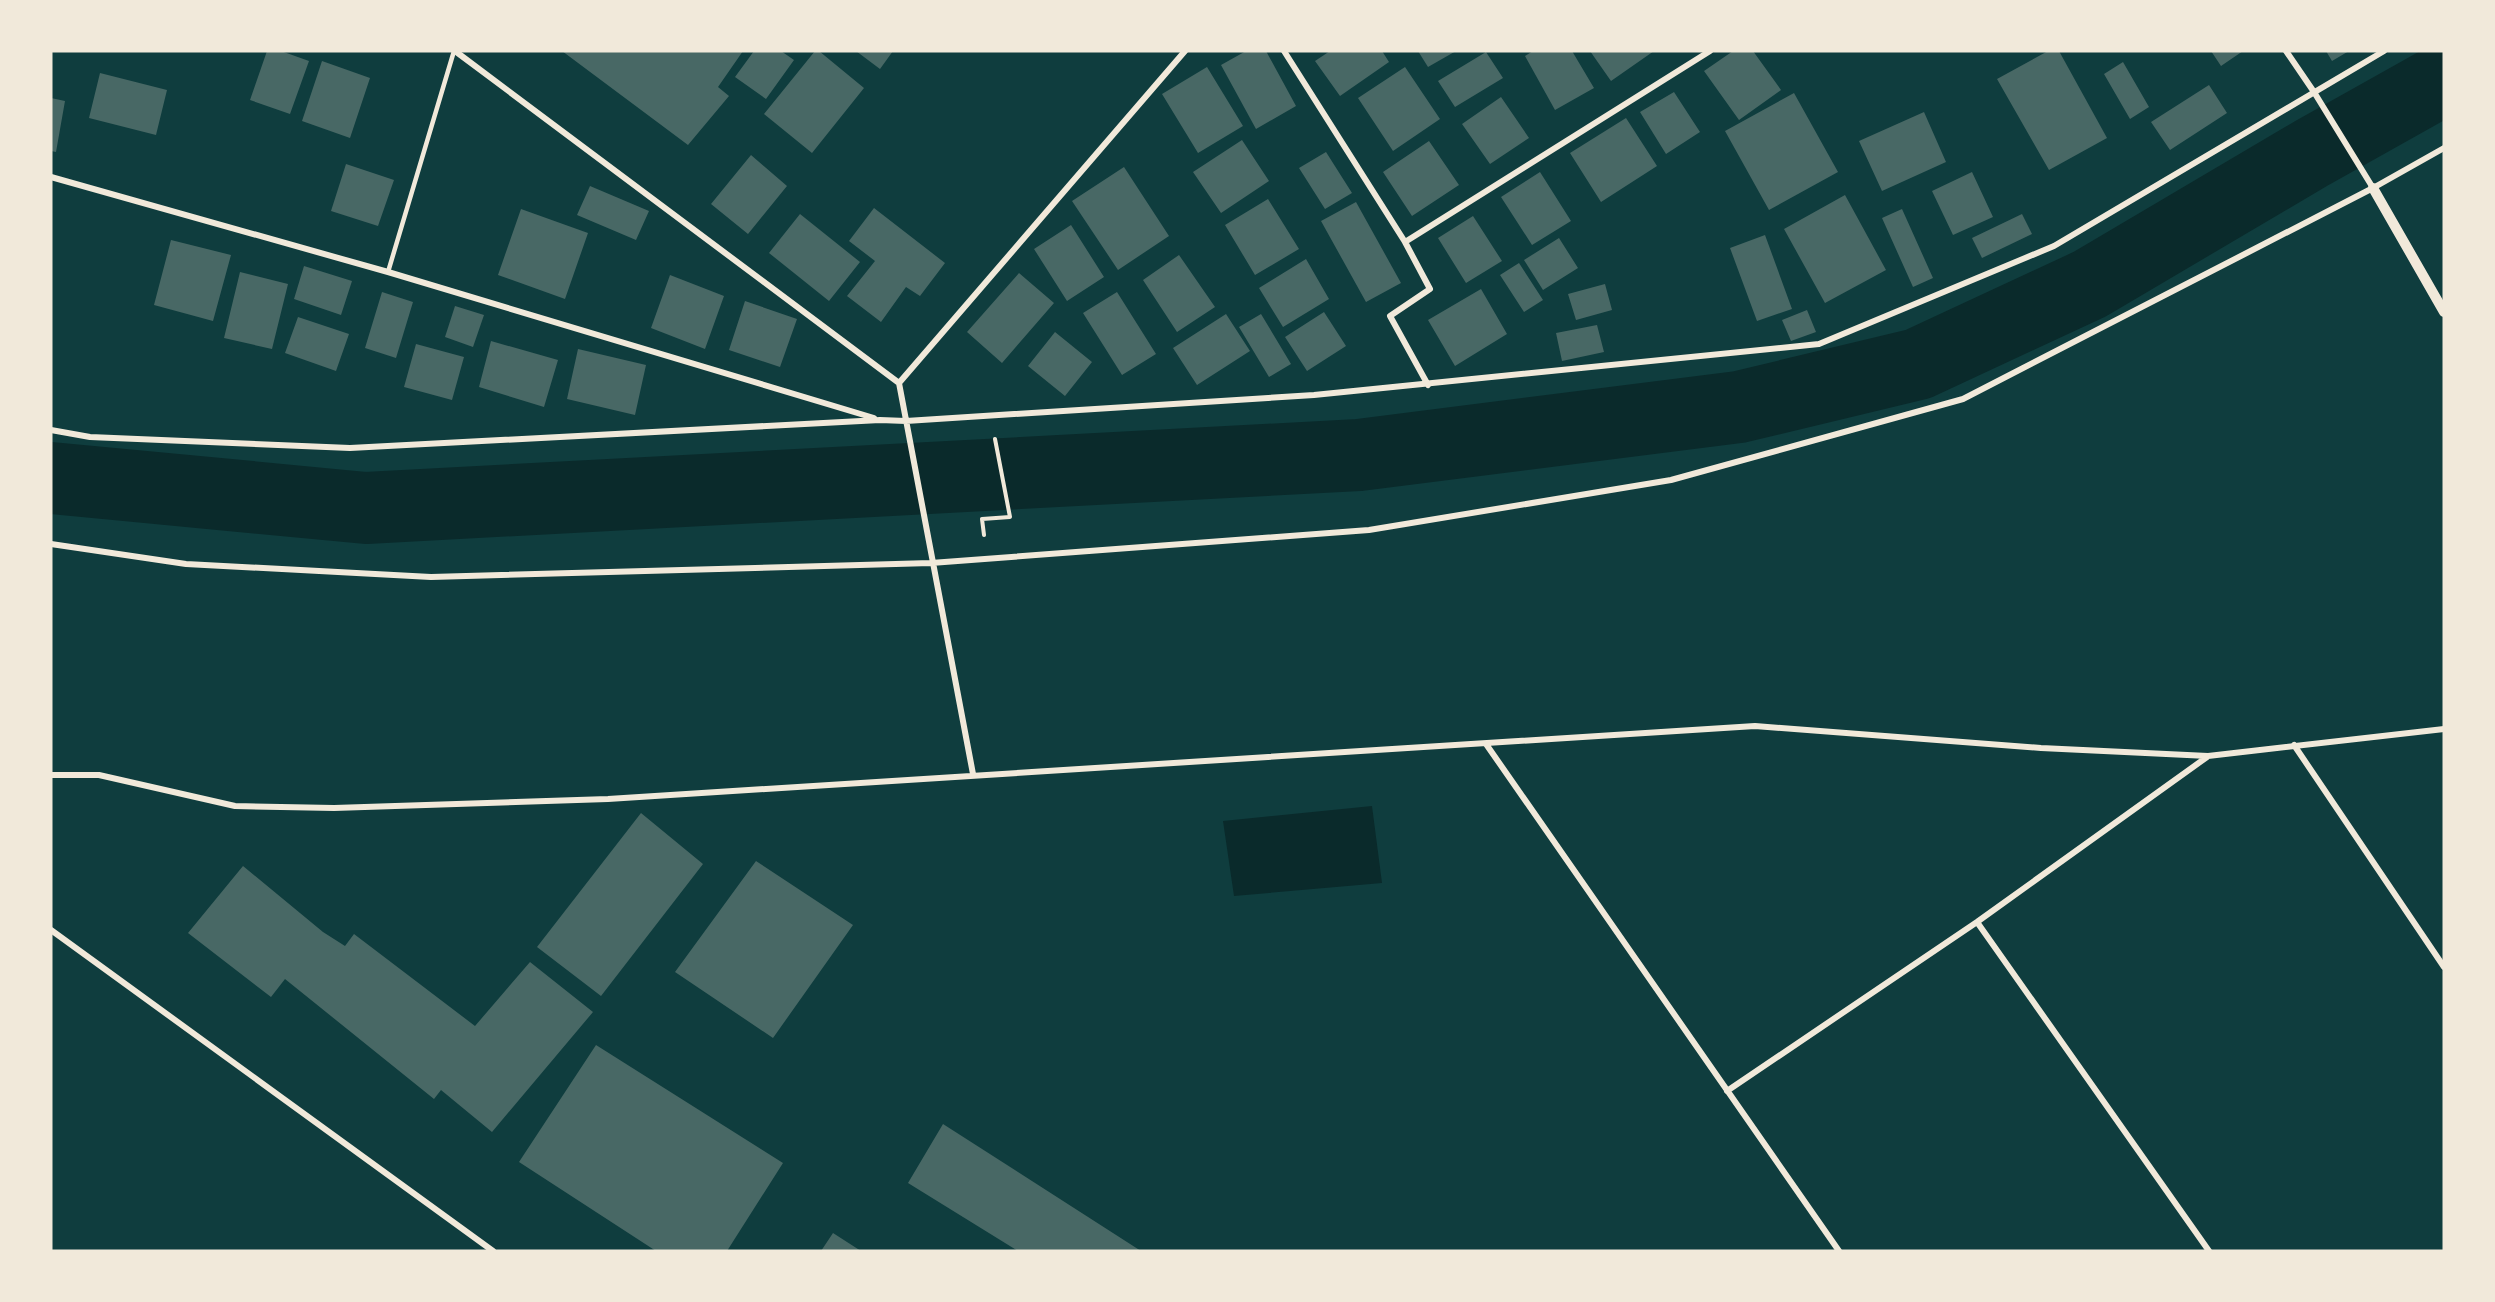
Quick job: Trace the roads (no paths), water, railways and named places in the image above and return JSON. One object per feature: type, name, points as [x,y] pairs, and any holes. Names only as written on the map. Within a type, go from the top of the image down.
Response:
[{"type":"street","points":[[454,51],[899,383],[973,774]]},
{"type":"street","points":[[899,383],[1185,51]]},
{"type":"street","points":[[1284,51],[1405,242],[1430,289],[1390,316],[1428,385]]},
{"type":"street","points":[[1405,242],[1710,51]]},
{"type":"street","points":[[2286,51],[2373,188],[2444,312]]},
{"type":"street","points":[[51,430],[90,437],[350,448],[880,420],[906,421],[1314,395],[1819,344],[2054,246],[2384,51]]},
{"type":"street","points":[[51,544],[186,564],[431,577],[932,563],[1369,530],[1671,480],[1963,399],[2373,188],[2444,148]]},
{"type":"street","points":[[51,177],[388,272],[880,420]]},
{"type":"street","points":[[51,775],[99,775],[235,806],[334,808],[608,799],[1755,726],[2041,748],[2208,756],[2444,729]]},
{"type":"street","points":[[1486,744],[1839,1251]]},
{"type":"street","points":[[2294,745],[2444,967]]},
{"type":"street","points":[[1727,1091],[1977,922],[2208,756]]},
{"type":"street","points":[[1977,922],[2209,1251]]},
{"type":"street","points":[[51,930],[493,1251]]},
{"type":"lane","points":[[388,272],[454,51]]},
{"type":"water","points":[[1372,806],[1382,883],[1234,896],[1223,821]]},
{"type":"waterway","points":[[51,478],[366,508],[1359,455],[1739,407],[1918,364],[2090,284],[2312,153],[2444,79]]}]
